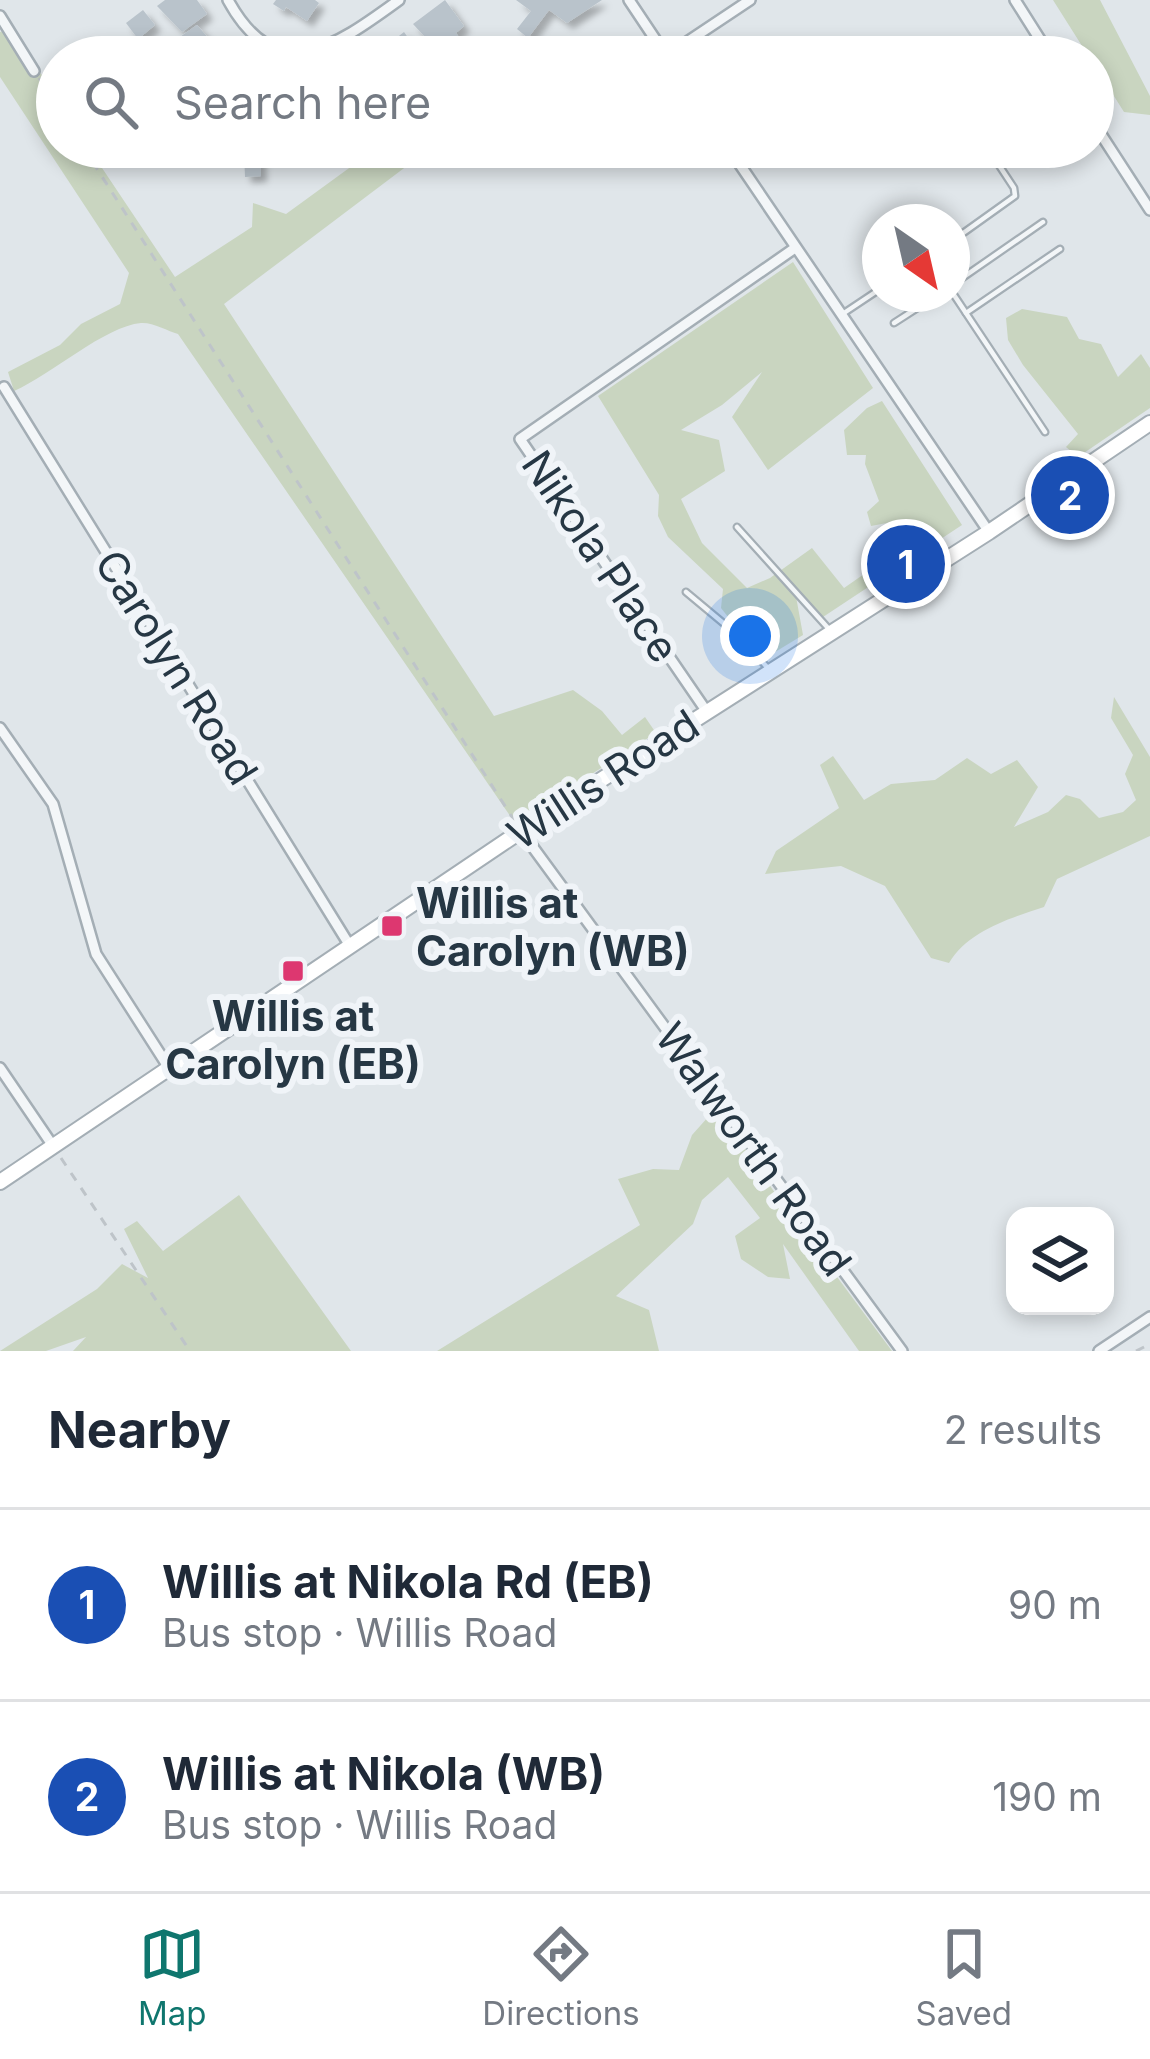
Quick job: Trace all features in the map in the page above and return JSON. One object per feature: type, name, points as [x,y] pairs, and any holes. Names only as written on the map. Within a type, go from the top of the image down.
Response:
[{"type":"street","points":[[227,0],[245,31],[254,36]]},
{"type":"street","points":[[350,36],[399,0]]},
{"type":"street","points":[[629,0],[653,36]]},
{"type":"street","points":[[697,36],[750,0]]},
{"type":"street","points":[[1015,0],[1038,36]]},
{"type":"street","points":[[0,16],[34,70]]},
{"type":"street","points":[[1114,154],[1150,210]]},
{"type":"street","points":[[742,168],[989,532]]},
{"type":"street","name":"Nikola Place","points":[[706,712],[520,439],[796,248]]},
{"type":"street","name":"Carolyn Road","points":[[4,387],[350,946]]},
{"type":"street","name":"Willis Road","points":[[0,1182],[521,831],[989,532],[1150,423]]},
{"type":"street","points":[[0,728],[52,804],[96,954],[169,1068]]},
{"type":"street","name":"Walworth Road","points":[[521,831],[902,1351]]},
{"type":"street","points":[[0,1068],[53,1146]]},
{"type":"street","points":[[1099,1351],[1150,1317]]},
{"type":"lane","points":[[970,228],[1015,196],[1000,168]]},
{"type":"lane","points":[[970,276],[1043,222]]},
{"type":"lane","points":[[1046,432],[966,313],[1060,249]]},
{"type":"lane","points":[[841,315],[862,301]]},
{"type":"lane","points":[[894,323],[911,312]]},
{"type":"lane","points":[[737,527],[832,632]]},
{"type":"lane","points":[[686,592],[734,632],[770,671]]},
{"type":"path","points":[[96,168],[521,831]]},
{"type":"path","points":[[53,1146],[190,1351]]},
{"type":"path","points":[[1136,1351],[1150,1344]]},
{"type":"green space","points":[[1053,0],[1100,0],[1150,96],[1150,115],[1124,112],[1114,96],[1114,36],[1076,36]]},
{"type":"green space","points":[[0,32],[36,68],[36,132],[0,77]]},
{"type":"green space","points":[[60,168],[102,168],[175,277],[252,227],[253,203],[286,214],[349,168],[404,168],[224,304],[494,716],[573,690],[602,711],[622,735],[645,717],[656,733],[515,823],[178,334],[145,323],[127,326],[14,391],[8,372],[60,345],[81,324],[120,304],[129,273]]},
{"type":"green space","points":[[793,262],[873,388],[768,470],[732,417],[762,372],[681,430],[719,440],[725,471],[681,499],[702,543],[747,588],[812,548],[844,588],[903,547],[897,521],[871,526],[867,512],[879,501],[866,455],[847,455],[844,430],[882,401],[962,525],[823,617],[795,591],[803,635],[762,660],[721,608],[723,589],[668,537],[658,516],[659,495],[598,396]]},
{"type":"green space","points":[[1022,309],[1067,317],[1079,339],[1101,344],[1118,377],[1141,354],[1150,368],[1150,408],[1078,457],[1066,447],[1078,434],[1008,340],[1006,318]]},
{"type":"green space","points":[[1114,697],[1150,757],[1150,836],[1057,879],[1044,907],[978,934],[949,963],[931,958],[885,886],[841,866],[765,874],[776,851],[839,808],[820,765],[833,756],[864,800],[891,784],[935,780],[967,758],[991,774],[1017,760],[1038,787],[1014,827],[1048,812],[1066,795],[1080,799],[1099,818],[1123,812],[1136,800],[1125,774],[1133,755],[1111,718]]},
{"type":"green space","points":[[717,1107],[892,1351],[859,1351],[783,1244],[790,1279],[768,1277],[741,1259],[735,1236],[760,1218],[728,1177],[702,1200],[693,1224],[616,1296],[649,1310],[659,1351],[437,1351],[640,1225],[618,1179],[653,1169],[679,1170],[692,1135]]},
{"type":"green space","points":[[239,1195],[351,1351],[73,1351],[86,1337],[46,1351],[0,1351],[97,1289],[122,1264],[148,1278],[124,1229],[137,1221],[163,1251]]},
{"type":"building","points":[[165,0],[197,0],[207,14],[182,32],[157,6]]},
{"type":"building","points":[[276,0],[319,3],[307,21],[273,4]]},
{"type":"building","points":[[445,0],[464,26],[458,36],[424,36],[413,24]]},
{"type":"building","points":[[516,0],[602,0],[567,23],[549,10],[526,36],[517,29],[531,11]]},
{"type":"building","points":[[143,10],[155,25],[136,36],[126,23]]},
{"type":"building","points":[[197,25],[206,36],[181,36]]},
{"type":"building","points":[[245,168],[261,168],[261,176],[245,177]]},
{"type":"place","name":"Willis at Nikola (WB)","points":[[1070,495]]},
{"type":"place","name":"Willis at Nikola Rd (EB)","points":[[906,564]]},
{"type":"place","name":"Willis at Carolyn (WB)","points":[[392,926]]},
{"type":"place","name":"Willis at Carolyn (EB)","points":[[293,971]]}]
